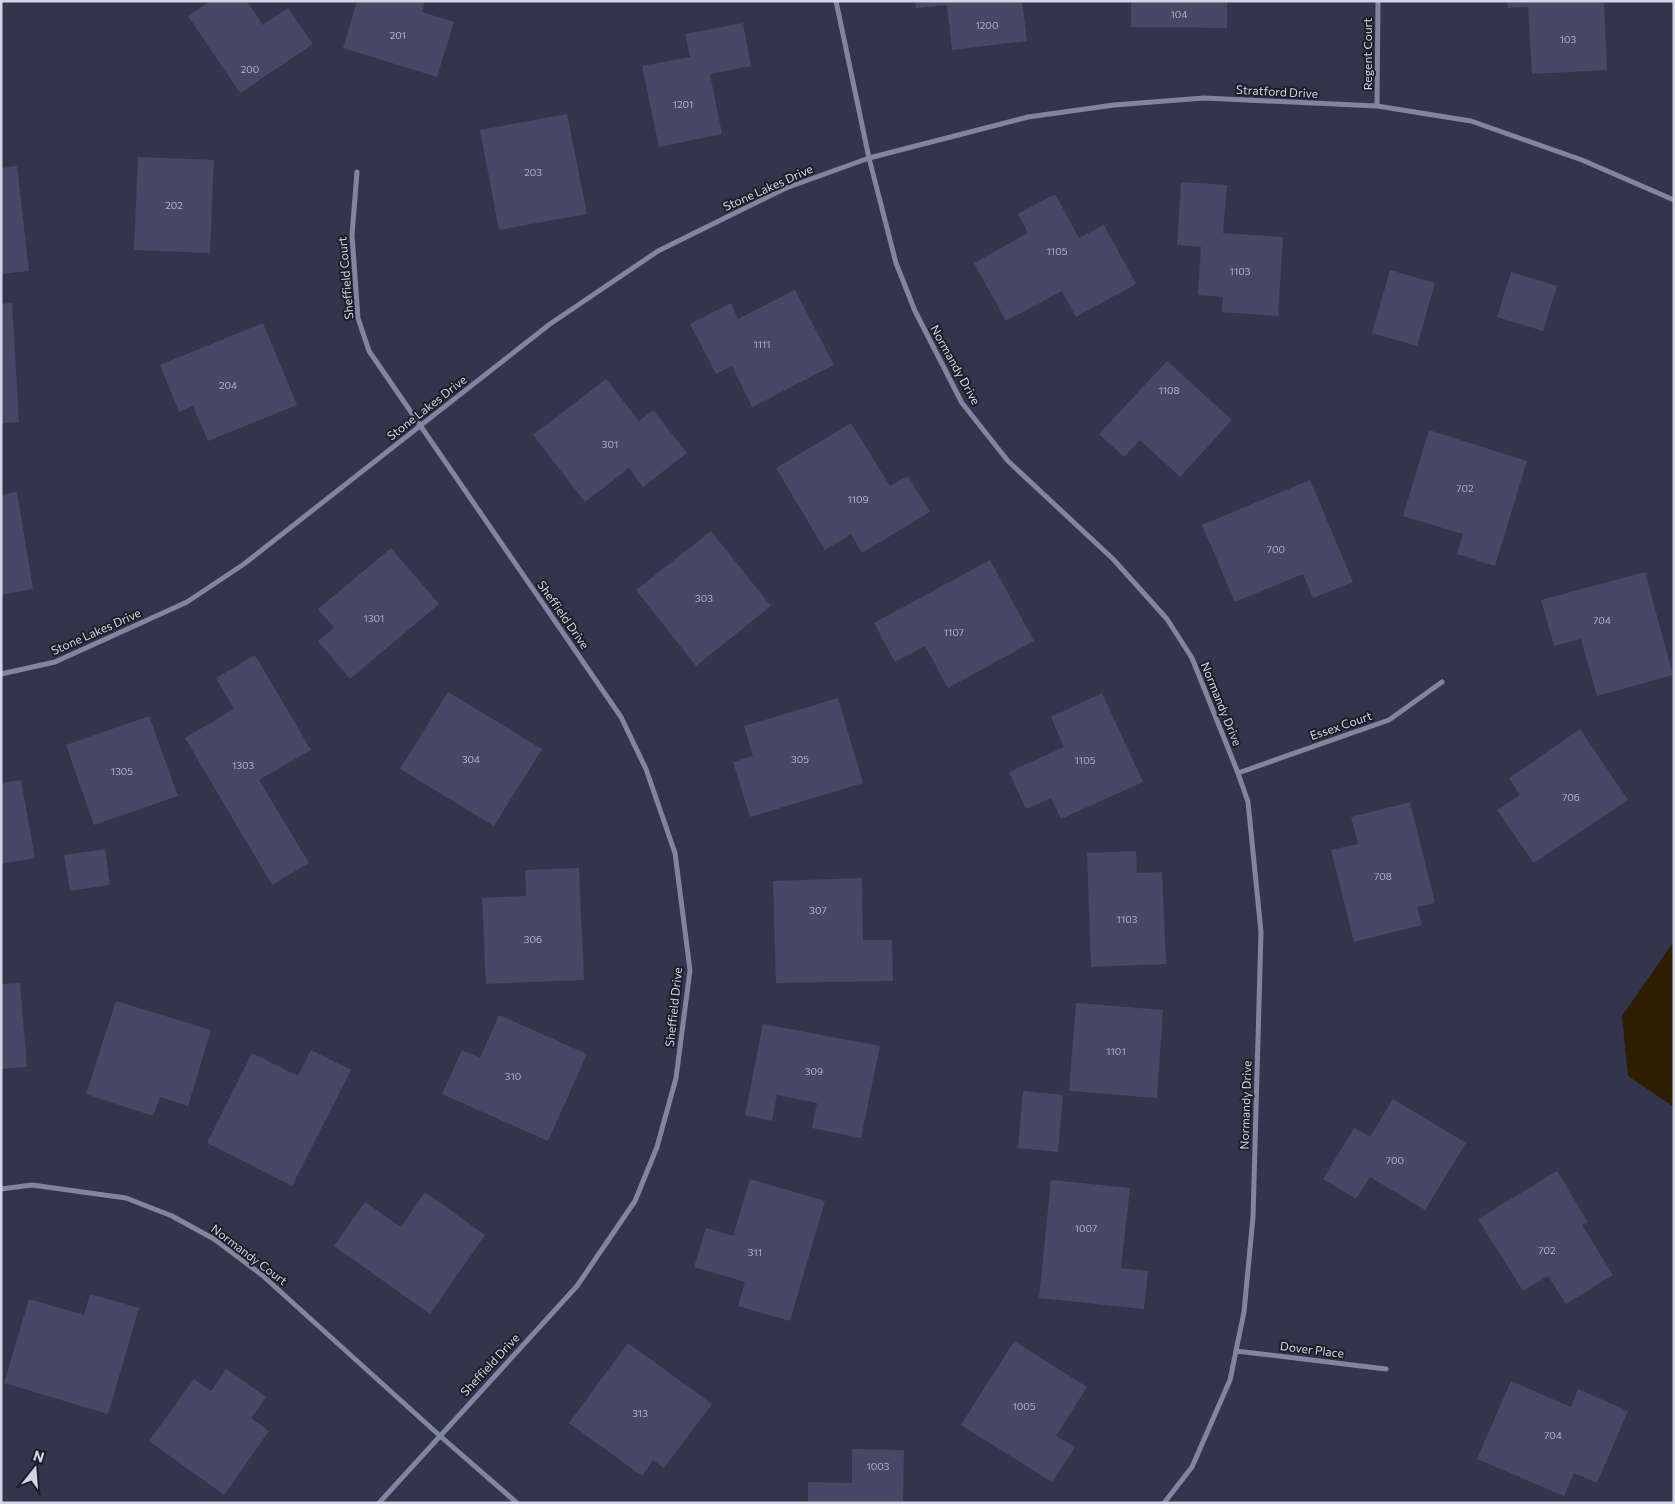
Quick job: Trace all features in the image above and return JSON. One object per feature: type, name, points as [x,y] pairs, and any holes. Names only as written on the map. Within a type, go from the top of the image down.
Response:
[{"type":"street","name":"Normandy Drive","points":[[836,1],[869,158],[896,263],[915,311],[962,403],[1008,461],[1113,559],[1167,619],[1192,658],[1248,802],[1261,932],[1253,1217],[1244,1312],[1230,1380],[1192,1467],[1164,1503]]},
{"type":"street","name":"Regent Court","points":[[1377,106],[1378,1]]},
{"type":"street","name":"Stratford Drive","points":[[869,158],[1028,117],[1114,104],[1204,98],[1377,106],[1471,122],[1582,160],[1674,200]]},
{"type":"street","name":"Stone Lakes Drive","points":[[1,674],[55,662],[187,602],[244,564],[550,324],[658,251],[786,188],[869,158]]},
{"type":"street","name":"Sheffield Court","points":[[357,172],[352,235],[358,318],[369,351],[420,426]]},
{"type":"street","name":"Sheffield Drive","points":[[379,1503],[439,1435],[577,1286],[635,1202],[657,1148],[676,1078],[690,970],[674,853],[646,769],[621,717],[420,426]]},
{"type":"street","name":"Essex Court","points":[[1238,773],[1389,720],[1442,682]]},
{"type":"street","name":"Normandy Court","points":[[1,1188],[32,1185],[126,1198],[172,1216],[214,1239],[262,1274],[439,1435]]},
{"type":"street","name":"Dover Place","points":[[1236,1352],[1386,1369]]},
{"type":"street","points":[[439,1435],[517,1503]]},
{"type":"shaded area","points":[[1674,941],[1674,1107],[1628,1076],[1622,1016]]},
{"type":"building","points":[[210,1],[247,1],[263,25],[288,8],[313,44],[240,93],[188,16]]},
{"type":"building","points":[[357,1],[425,1],[422,12],[454,22],[437,77],[343,48]]},
{"type":"building","points":[[915,1],[1022,1],[1027,41],[952,50],[947,5],[916,8]]},
{"type":"building","points":[[1131,1],[1227,1],[1227,28],[1131,27]]},
{"type":"building","points":[[1507,1],[1604,1],[1607,70],[1532,74],[1528,7],[1508,8]]},
{"type":"building","points":[[743,23],[751,66],[710,74],[722,134],[659,147],[642,66],[690,57],[685,34]]},
{"type":"building","points":[[567,114],[587,214],[499,230],[480,130]]},
{"type":"building","points":[[138,157],[214,160],[210,253],[134,250]]},
{"type":"building","points":[[17,166],[29,271],[1,274],[1,168]]},
{"type":"building","points":[[1181,182],[1227,185],[1223,233],[1283,237],[1278,316],[1222,312],[1223,297],[1198,295],[1201,247],[1177,245]]},
{"type":"building","points":[[1055,194],[1079,238],[1104,225],[1136,284],[1076,317],[1062,291],[1006,321],[974,263],[1028,233],[1018,214]]},
{"type":"building","points":[[1390,270],[1435,283],[1417,346],[1372,333]]},
{"type":"building","points":[[1511,272],[1557,286],[1543,331],[1497,317]]},
{"type":"building","points":[[795,290],[834,365],[752,407],[732,366],[716,374],[690,324],[731,303],[738,319]]},
{"type":"building","points":[[12,303],[19,422],[1,423],[1,304]]},
{"type":"building","points":[[263,323],[297,405],[208,441],[193,406],[179,412],[160,365]]},
{"type":"building","points":[[1167,361],[1232,420],[1180,477],[1140,440],[1124,457],[1099,434]]},
{"type":"building","points":[[606,379],[639,421],[653,410],[687,453],[643,487],[629,468],[585,502],[533,435]]},
{"type":"building","points":[[851,423],[890,486],[908,476],[930,512],[862,553],[851,534],[825,550],[776,468]]},
{"type":"building","points":[[1429,430],[1527,461],[1495,566],[1457,554],[1463,534],[1403,516]]},
{"type":"building","points":[[1310,480],[1353,582],[1313,598],[1303,574],[1235,602],[1202,525]]},
{"type":"building","points":[[17,492],[33,589],[1,595],[1,495]]},
{"type":"building","points":[[711,531],[771,606],[696,666],[636,590]]},
{"type":"building","points":[[391,548],[439,604],[350,679],[318,641],[334,628],[318,609]]},
{"type":"building","points":[[990,560],[1034,641],[948,688],[925,646],[895,662],[874,623]]},
{"type":"building","points":[[1645,572],[1673,675],[1597,696],[1581,639],[1554,646],[1541,600]]},
{"type":"building","points":[[255,655],[311,750],[259,780],[309,863],[272,885],[185,738],[234,709],[216,678]]},
{"type":"building","points":[[448,692],[542,749],[494,826],[400,769]]},
{"type":"building","points":[[1102,693],[1143,782],[1061,819],[1051,798],[1026,809],[1009,772],[1064,747],[1051,717]]},
{"type":"building","points":[[838,698],[863,783],[750,817],[733,762],[753,756],[744,726]]},
{"type":"building","points":[[149,716],[178,796],[94,825],[66,745]]},
{"type":"building","points":[[1580,729],[1628,800],[1534,863],[1497,810],[1520,795],[1509,778]]},
{"type":"building","points":[[21,780],[35,858],[1,864],[1,783]]},
{"type":"building","points":[[1410,802],[1435,903],[1417,907],[1422,925],[1354,942],[1331,850],[1358,844],[1351,817]]},
{"type":"building","points":[[105,849],[110,885],[70,891],[64,855]]},
{"type":"building","points":[[1136,851],[1137,873],[1162,872],[1166,964],[1091,967],[1087,853]]},
{"type":"building","points":[[579,868],[584,980],[486,984],[482,898],[526,896],[525,870]]},
{"type":"building","points":[[862,878],[863,940],[892,940],[893,981],[776,983],[773,881]]},
{"type":"building","points":[[20,983],[27,1067],[1,1069],[1,984]]},
{"type":"building","points":[[116,1001],[211,1030],[188,1106],[160,1097],[153,1116],[86,1094]]},
{"type":"building","points":[[1076,1003],[1163,1010],[1157,1098],[1069,1091]]},
{"type":"building","points":[[499,1015],[587,1054],[548,1141],[442,1094],[462,1050],[480,1058]]},
{"type":"building","points":[[763,1024],[880,1046],[861,1138],[812,1128],[817,1103],[777,1095],[772,1121],[745,1115]]},
{"type":"building","points":[[311,1050],[351,1070],[292,1186],[207,1143],[252,1053],[298,1076]]},
{"type":"building","points":[[1023,1091],[1063,1095],[1058,1152],[1018,1148]]},
{"type":"building","points":[[1393,1099],[1466,1143],[1425,1210],[1370,1177],[1356,1199],[1323,1179],[1354,1128],[1370,1137]]},
{"type":"building","points":[[1557,1171],[1588,1222],[1582,1225],[1613,1275],[1566,1304],[1548,1276],[1523,1291],[1478,1219]]},
{"type":"building","points":[[750,1179],[825,1201],[790,1321],[738,1306],[745,1282],[694,1267],[706,1228],[733,1236]]},
{"type":"building","points":[[1051,1180],[1130,1188],[1121,1268],[1148,1271],[1144,1309],[1039,1298]]},
{"type":"building","points":[[425,1192],[485,1235],[430,1314],[334,1246],[365,1202],[401,1227]]},
{"type":"building","points":[[90,1294],[139,1308],[108,1414],[4,1383],[29,1299],[84,1315]]},
{"type":"building","points":[[1014,1341],[1087,1387],[1056,1436],[1075,1447],[1052,1482],[961,1425]]},
{"type":"building","points":[[628,1343],[712,1404],[664,1468],[653,1460],[642,1476],[569,1423]]},
{"type":"building","points":[[226,1369],[266,1397],[251,1418],[269,1431],[224,1495],[149,1441],[194,1379],[211,1391]]},
{"type":"building","points":[[1511,1381],[1571,1407],[1578,1389],[1628,1411],[1597,1483],[1574,1473],[1564,1496],[1477,1459]]},
{"type":"building","points":[[852,1449],[904,1450],[903,1503],[808,1503],[808,1482],[852,1483]]}]
